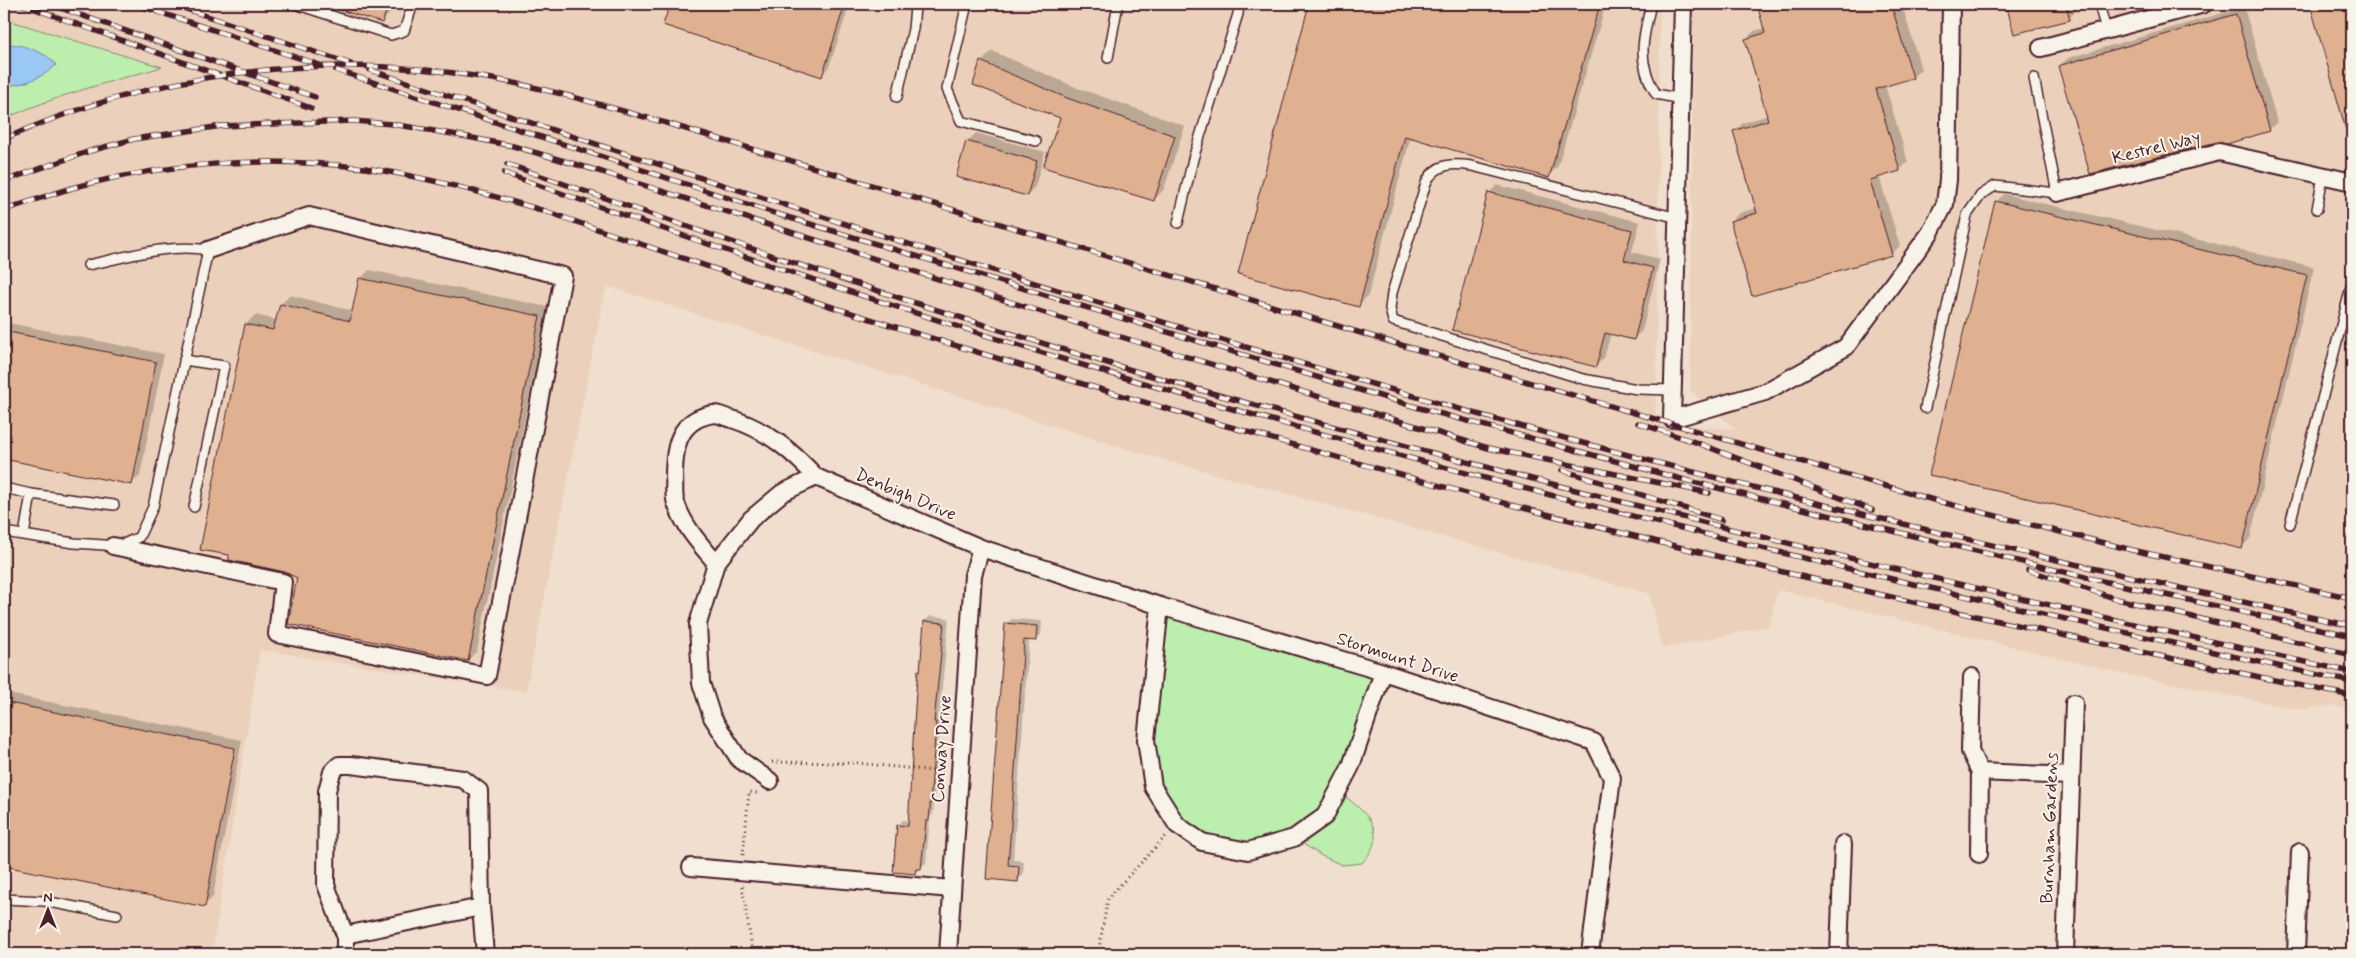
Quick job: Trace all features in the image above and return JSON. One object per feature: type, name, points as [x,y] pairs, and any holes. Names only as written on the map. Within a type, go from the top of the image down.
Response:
[{"type":"street","points":[[1683,4],[1672,419],[1766,392],[1846,347],[1930,233],[1945,204],[1948,180],[1951,4]]},
{"type":"street","points":[[2041,48],[2204,4]]},
{"type":"street","name":"Kestrel Way","points":[[2057,193],[2219,152],[2352,182]]},
{"type":"street","points":[[113,546],[283,582],[277,634],[487,676],[563,276],[308,216],[208,250]]},
{"type":"street","name":"Denbigh Drive","points":[[716,563],[688,530],[675,501],[674,453],[681,433],[694,421],[715,414],[746,424],[770,436],[796,456],[816,477],[981,548]]},
{"type":"street","points":[[770,781],[739,759],[712,717],[701,683],[698,624],[716,563],[751,519],[782,493],[816,477]]},
{"type":"street","name":"Stormount Drive","points":[[981,548],[1160,606],[1383,672],[1594,742],[1612,778],[1590,954]]},
{"type":"street","name":"Conway Drive","points":[[947,954],[973,575],[981,548]]},
{"type":"street","points":[[1160,606],[1146,740],[1152,787],[1177,825],[1202,842],[1248,851],[1294,838],[1324,816],[1351,766],[1383,672]]},
{"type":"street","points":[[1972,677],[1970,751],[1980,772],[1979,854]]},
{"type":"street","name":"Burnham Gardens","points":[[2065,954],[2074,704]]},
{"type":"street","points":[[345,954],[344,935],[326,885],[327,790],[332,772],[340,765],[463,780],[479,792],[481,907],[485,954]]},
{"type":"street","points":[[1980,772],[2070,776]]},
{"type":"street","points":[[1839,954],[1843,844]]},
{"type":"street","points":[[2296,954],[2300,852]]},
{"type":"street","points":[[691,867],[952,889]]},
{"type":"street","points":[[344,935],[481,907]]},
{"type":"lane","points":[[295,4],[391,35],[404,31],[413,4]]},
{"type":"lane","points":[[897,97],[913,29],[914,7],[907,4]]},
{"type":"lane","points":[[967,4],[947,88],[961,121],[1036,141]]},
{"type":"lane","points":[[1108,58],[1118,4]]},
{"type":"lane","points":[[1178,223],[1193,158],[1238,14],[1239,4]]},
{"type":"lane","points":[[1652,4],[1643,42],[1643,63],[1648,80],[1656,94],[1680,99]]},
{"type":"lane","points":[[2100,8],[2106,30]]},
{"type":"lane","points":[[1924,408],[1967,215],[1981,195],[1995,186],[2057,193],[2034,78]]},
{"type":"lane","points":[[1673,390],[1637,389],[1583,379],[1393,321],[1390,309],[1392,293],[1426,183],[1431,173],[1449,164],[1472,166],[1678,218]]},
{"type":"lane","points":[[2316,209],[2324,176]]},
{"type":"lane","points":[[4,532],[74,544],[119,546],[139,537],[153,507],[208,250],[194,247],[150,251],[88,265]]},
{"type":"lane","points":[[2290,524],[2352,283]]},
{"type":"lane","points":[[184,360],[224,366],[194,506]]},
{"type":"lane","points":[[4,488],[31,494],[114,505]]},
{"type":"lane","points":[[24,535],[31,494]]},
{"type":"lane","points":[[4,899],[44,901],[117,915]]},
{"type":"path","points":[[753,954],[742,891],[741,871],[748,792],[760,793],[767,787],[770,781],[771,762],[849,763],[960,774]]},
{"type":"path","points":[[1098,954],[1108,898],[1177,825]]},
{"type":"shaded area","points":[[4,4],[1660,4],[1656,421],[1737,430],[1690,390],[1693,4],[2352,4],[2352,709],[2334,706],[2297,709],[2121,673],[1778,590],[1769,626],[1662,649],[1650,594],[1143,454],[606,286],[526,692],[260,650],[212,954],[4,954],[4,119],[27,108],[92,86],[161,67],[4,19]]},
{"type":"green space","points":[[4,19],[162,67],[62,96],[4,119]]},
{"type":"green space","points":[[1160,606],[1383,672],[1338,791],[1365,814],[1371,822],[1374,831],[1375,841],[1371,851],[1362,863],[1342,865],[1322,856],[1294,838],[1248,851],[1202,842],[1153,787],[1146,740]]},
{"type":"water","points":[[10,44],[35,50],[56,65],[45,74],[32,80],[4,86],[4,54]]},
{"type":"building","points":[[332,4],[389,4],[382,23],[331,7]]},
{"type":"building","points":[[670,4],[845,4],[822,77],[663,25]]},
{"type":"building","points":[[1309,4],[1600,4],[1549,178],[1405,136],[1359,307],[1238,274]]},
{"type":"building","points":[[1757,4],[1891,4],[1913,78],[1876,89],[1900,171],[1870,180],[1892,255],[1752,296],[1730,221],[1757,213],[1733,131],[1768,120],[1745,39],[1765,33]]},
{"type":"building","points":[[2006,4],[2066,4],[2070,20],[2014,34]]},
{"type":"building","points":[[2310,4],[2352,4],[2352,137],[2348,137]]},
{"type":"building","points":[[2236,14],[2270,131],[2227,144],[2217,142],[2090,174],[2058,66]]},
{"type":"building","points":[[980,61],[1067,98],[1175,136],[1154,201],[1043,167],[1060,118],[973,85]]},
{"type":"building","points":[[966,141],[1037,161],[1027,196],[956,177]]},
{"type":"building","points":[[1488,192],[1632,230],[1624,260],[1653,268],[1634,340],[1605,333],[1596,367],[1452,330]]},
{"type":"building","points":[[1995,201],[2307,275],[2242,549],[1929,475]]},
{"type":"building","points":[[359,278],[540,316],[468,661],[288,624],[297,578],[285,572],[229,560],[229,555],[200,550],[245,324],[273,330],[280,304],[350,321]]},
{"type":"building","points":[[4,331],[156,362],[132,485],[4,459]]},
{"type":"building","points":[[924,621],[944,623],[934,722],[936,722],[929,821],[926,821],[921,869],[916,869],[915,874],[893,872],[897,825],[908,826],[916,691],[918,670],[920,671]]},
{"type":"building","points":[[1005,623],[1037,626],[1036,641],[1024,640],[1008,865],[1019,866],[1018,882],[986,879]]},
{"type":"building","points":[[4,702],[235,748],[205,907],[4,866]]},
{"type":"railway","points":[[21,4],[311,108]]},
{"type":"railway","points":[[49,4],[315,97]]},
{"type":"railway","points":[[134,4],[320,65]]},
{"type":"railway","points":[[171,4],[351,64]]},
{"type":"railway","points":[[4,139],[61,116],[119,97],[179,83],[241,73],[302,67],[364,66],[426,70],[510,82],[577,98],[666,123],[1384,340],[1937,501],[2132,550],[2352,598]]},
{"type":"railway","points":[[336,70],[777,214],[1416,407],[1685,480],[1905,534],[2089,578],[2352,636]]},
{"type":"railway","points":[[370,70],[645,160],[1060,291],[1477,414],[1804,500],[2132,577],[2352,626]]},
{"type":"railway","points":[[4,181],[90,151],[134,139],[222,126],[353,121],[392,124],[452,134],[513,146],[602,172],[1108,333],[1488,448],[1709,493]]},
{"type":"railway","points":[[4,210],[73,188],[117,177],[188,166],[223,163],[294,162],[330,164],[411,176],[548,212],[882,323],[1051,374],[1220,424],[1546,514],[1847,587],[2150,654],[2352,696]]},
{"type":"railway","points":[[507,164],[729,241],[952,315],[1157,378],[1271,410],[1556,485],[1854,559],[2053,606],[2352,672]]},
{"type":"railway","points":[[504,173],[652,225],[949,324],[1099,370],[1410,458],[1566,499],[1880,576],[2037,613],[2352,682]]},
{"type":"railway","points":[[1638,423],[1695,442],[1872,510]]},
{"type":"railway","points":[[1562,470],[1722,520]]},
{"type":"railway","points":[[2028,570],[2117,599],[2352,655]]}]
